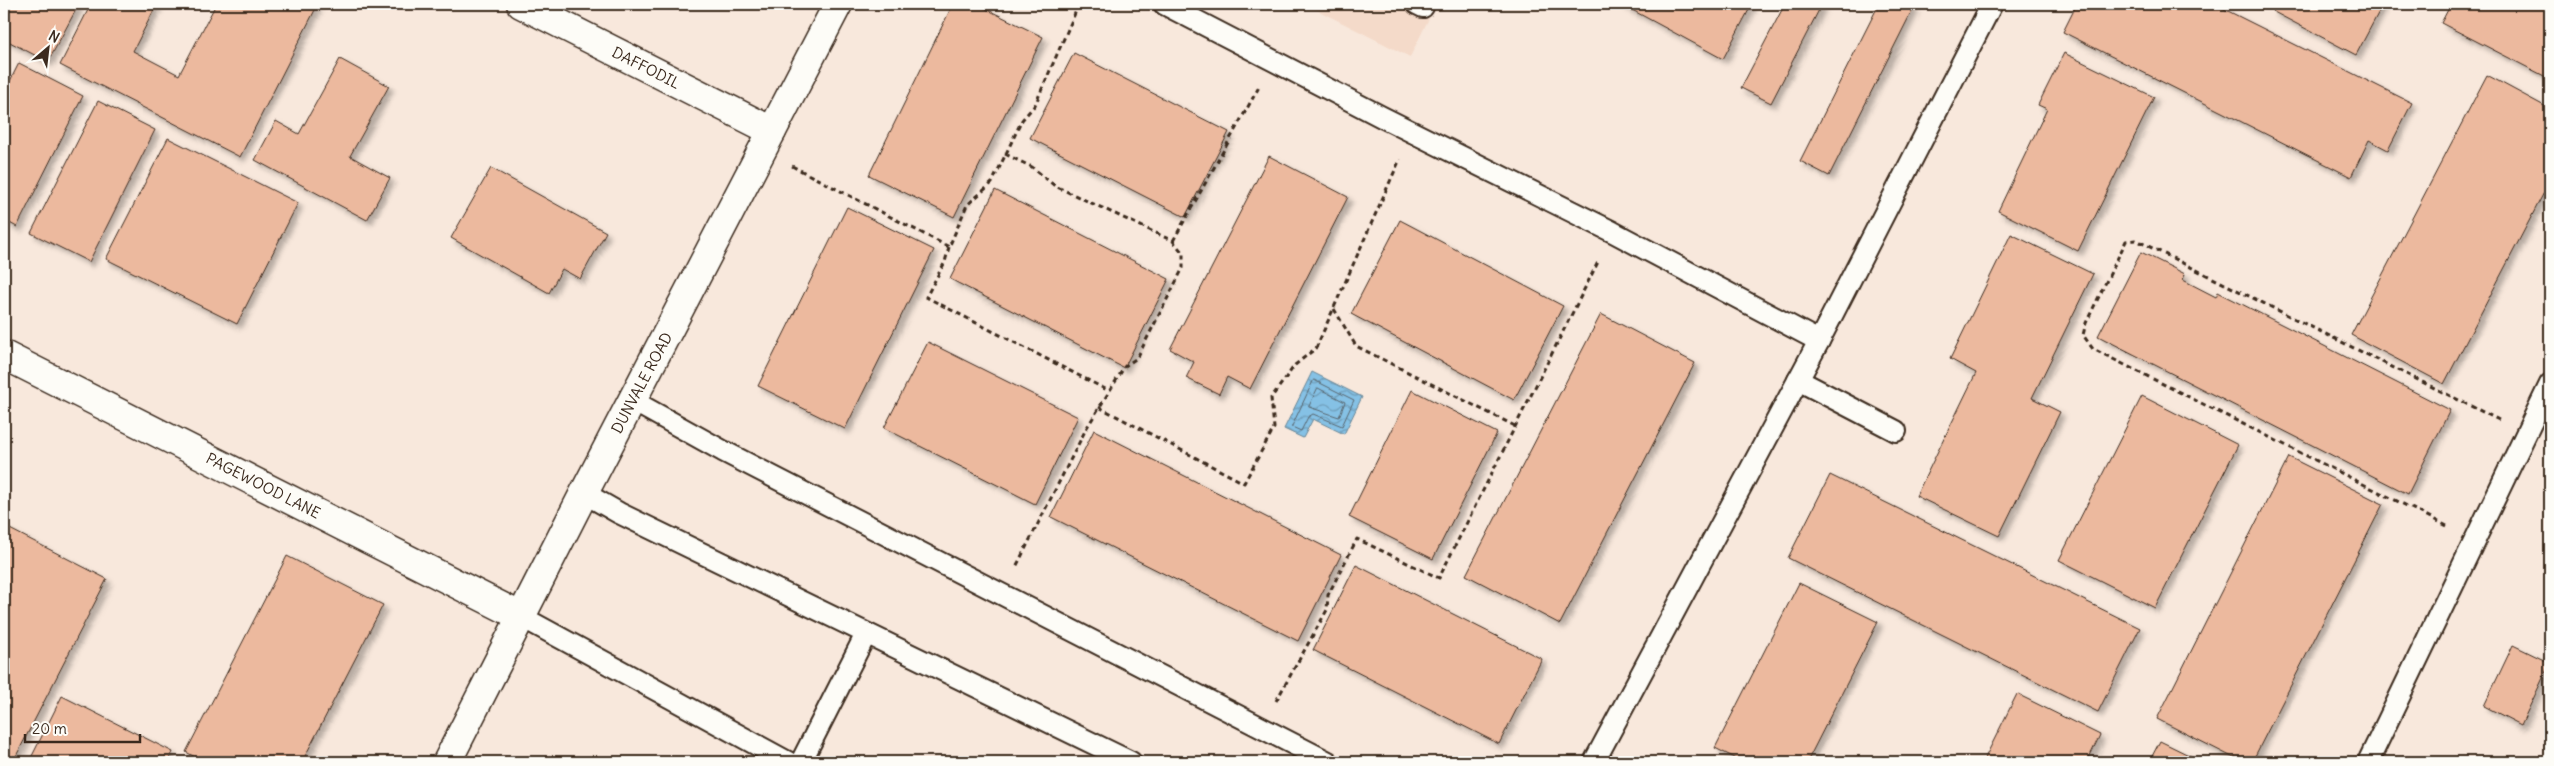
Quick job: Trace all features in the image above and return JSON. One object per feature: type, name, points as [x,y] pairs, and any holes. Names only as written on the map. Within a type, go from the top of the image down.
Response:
[{"type":"street","name":"DAFFODIL","points":[[521,4],[768,141]]},
{"type":"street","name":"DUNVALE ROAD","points":[[448,762],[584,492],[838,4]]},
{"type":"street","name":"PAGEWOOD LANE","points":[[4,355],[522,618]]},
{"type":"lane","points":[[1164,4],[1613,232],[1819,341]]},
{"type":"lane","points":[[1594,762],[1819,341],[1992,4]]},
{"type":"lane","points":[[1798,380],[1896,431]]},
{"type":"lane","points":[[2368,762],[2550,384]]},
{"type":"lane","points":[[633,401],[723,451],[1328,762]]},
{"type":"lane","points":[[584,492],[619,513],[1130,762]]},
{"type":"lane","points":[[522,618],[788,762]]},
{"type":"lane","points":[[801,762],[866,634]]},
{"type":"path","points":[[1079,4],[1035,105],[1022,120],[992,182],[967,205],[949,247],[945,262],[926,297],[1109,391]]},
{"type":"path","points":[[1173,241],[1274,60]]},
{"type":"path","points":[[1099,407],[1244,482],[1274,428],[1271,398],[1295,365],[1316,348],[1412,131]]},
{"type":"path","points":[[768,141],[949,247]]},
{"type":"path","points":[[1001,594],[1099,407],[1125,366],[1137,358],[1183,268],[1183,253],[1173,241],[1055,186],[1032,167],[1006,154]]},
{"type":"path","points":[[1261,728],[1327,610],[1328,595],[1357,539],[1439,578],[1613,232]]},
{"type":"path","points":[[2475,541],[2093,349],[2083,335],[2086,323],[2126,242],[2136,240],[2526,434]]},
{"type":"path","points":[[1334,309],[1356,346],[1515,426]]},
{"type":"shaded area","points":[[1305,4],[1436,4],[1410,57]]},
{"type":"water","points":[[1312,372],[1362,397],[1344,434],[1313,419],[1303,438],[1284,429]]},
{"type":"building","points":[[4,4],[79,4],[48,62],[4,39]]},
{"type":"building","points":[[91,4],[157,4],[133,51],[179,75],[216,4],[312,4],[317,6],[240,157],[60,65]]},
{"type":"building","points":[[953,4],[976,4],[1043,37],[954,217],[869,175]]},
{"type":"building","points":[[1621,4],[1752,4],[1723,59]]},
{"type":"building","points":[[1785,4],[1822,4],[1771,103],[1741,88]]},
{"type":"building","points":[[1879,4],[1908,4],[1914,7],[1829,176],[1800,161]]},
{"type":"building","points":[[2077,4],[2214,4],[2412,103],[2388,150],[2369,140],[2351,177],[2063,32]]},
{"type":"building","points":[[2276,4],[2383,4],[2356,55],[2272,11]]},
{"type":"building","points":[[2451,4],[2550,4],[2550,79],[2441,23]]},
{"type":"building","points":[[1074,53],[1229,132],[1185,217],[1030,138]]},
{"type":"building","points":[[2064,53],[2154,97],[2078,251],[1998,211],[2047,109],[2038,105]]},
{"type":"building","points":[[340,59],[389,86],[350,156],[390,178],[367,220],[255,160],[276,121],[299,134]]},
{"type":"building","points":[[19,63],[83,96],[17,227],[4,220],[4,93]]},
{"type":"building","points":[[2487,75],[2550,109],[2550,181],[2444,384],[2351,335]]},
{"type":"building","points":[[98,101],[155,130],[89,262],[31,233]]},
{"type":"building","points":[[168,138],[298,203],[237,324],[106,259]]},
{"type":"building","points":[[1269,156],[1348,197],[1250,389],[1227,377],[1219,394],[1186,378],[1194,362],[1170,349]]},
{"type":"building","points":[[491,168],[606,232],[580,279],[562,269],[549,293],[451,238]]},
{"type":"building","points":[[995,190],[1169,279],[1124,368],[950,279]]},
{"type":"building","points":[[847,207],[934,250],[845,429],[758,386]]},
{"type":"building","points":[[1400,220],[1563,306],[1514,400],[1351,314]]},
{"type":"building","points":[[2011,234],[2093,274],[2032,398],[2060,412],[1999,536],[1916,496],[1976,373],[1950,359]]},
{"type":"building","points":[[2141,252],[2185,274],[2183,280],[2216,297],[2218,292],[2450,410],[2408,494],[2098,336]]},
{"type":"building","points":[[1601,314],[1695,363],[1560,624],[1466,575]]},
{"type":"building","points":[[928,342],[1078,417],[1035,504],[884,428]]},
{"type":"building","points":[[1412,390],[1497,433],[1433,559],[1349,517]]},
{"type":"building","points":[[2142,396],[2238,445],[2155,608],[2059,560]]},
{"type":"building","points":[[1094,430],[1341,555],[1298,641],[1051,517]]},
{"type":"building","points":[[2289,457],[2383,504],[2252,762],[2242,762],[2157,719]]},
{"type":"building","points":[[1830,475],[2140,628],[2098,712],[1788,558]]},
{"type":"building","points":[[4,526],[107,579],[13,762],[4,762]]},
{"type":"building","points":[[287,556],[383,605],[302,762],[204,762],[186,752]]},
{"type":"building","points":[[1356,565],[1542,659],[1499,744],[1313,650]]},
{"type":"building","points":[[1799,583],[1878,622],[1807,762],[1743,762],[1715,748]]},
{"type":"building","points":[[2513,645],[2550,663],[2521,725],[2484,706]]},
{"type":"building","points":[[2017,694],[2100,735],[2087,762],[1983,762]]},
{"type":"building","points":[[62,696],[173,752],[168,762],[29,762]]},
{"type":"building","points":[[2160,741],[2203,762],[2149,762]]}]
